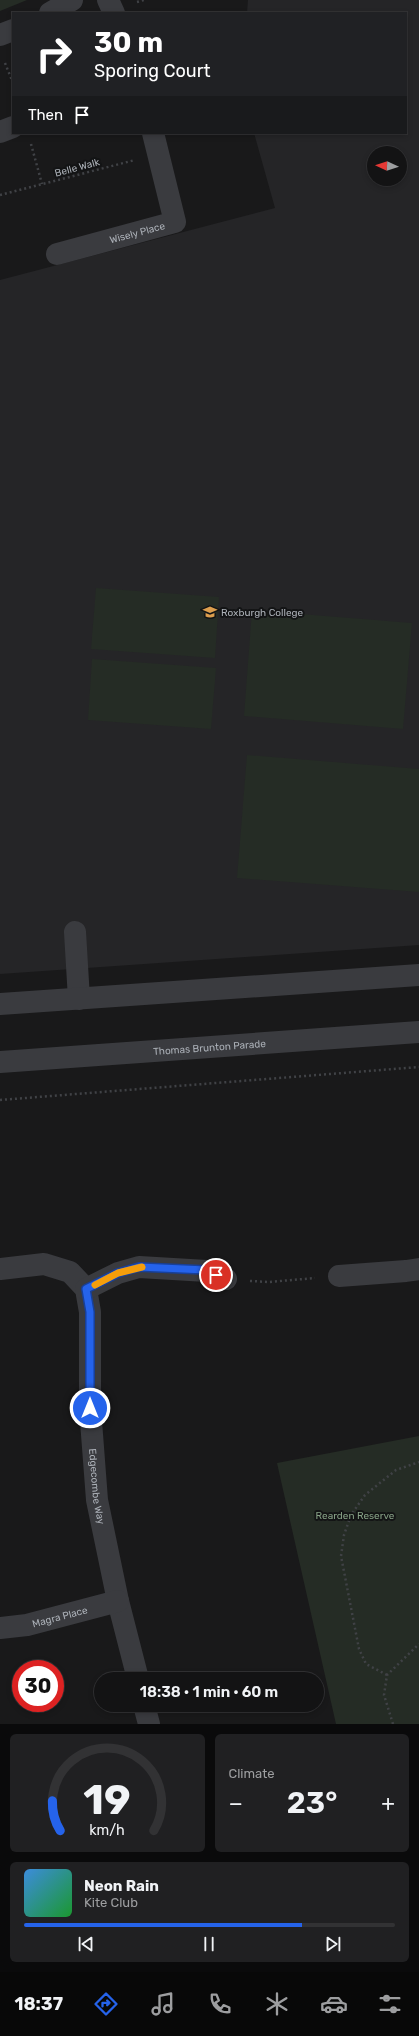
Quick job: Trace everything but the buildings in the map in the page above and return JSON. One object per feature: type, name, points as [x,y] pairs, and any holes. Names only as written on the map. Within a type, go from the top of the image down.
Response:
[{"type":"street","points":[[52,12],[72,0]]},
{"type":"street","points":[[108,0],[114,12]]},
{"type":"street","points":[[0,35],[12,30]]},
{"type":"street","points":[[0,132],[12,133]]},
{"type":"street","name":"Wisely Place","points":[[57,254],[175,222],[156,143]]},
{"type":"street","points":[[75,932],[79,998]]},
{"type":"street","points":[[0,1004],[419,975]]},
{"type":"street","name":"Thomas Brunton Parade","points":[[0,1062],[419,1032]]},
{"type":"street","points":[[0,1269],[44,1264],[70,1272],[86,1289],[118,1273],[139,1267],[206,1270],[226,1279]]},
{"type":"street","points":[[339,1276],[419,1269]]},
{"type":"street","name":"Edgecombe Way","points":[[86,1289],[90,1312],[90,1408],[97,1500],[118,1601],[136,1672]]},
{"type":"street","name":"Magra Place","points":[[0,1628],[27,1625],[118,1601]]},
{"type":"street","points":[[146,1712],[149,1724]]},
{"type":"path","points":[[5,63],[12,80]]},
{"type":"path","points":[[21,134],[42,184]]},
{"type":"path","name":"Belle Walk","points":[[0,195],[42,184],[156,143]]},
{"type":"path","points":[[0,1100],[419,1068]]},
{"type":"path","points":[[226,1279],[269,1282],[339,1276]]},
{"type":"path","points":[[387,1675],[366,1664],[359,1649],[340,1556],[344,1535],[351,1515],[365,1495],[396,1470],[419,1462]]},
{"type":"path","points":[[393,1724],[384,1695],[387,1675],[419,1644]]},
{"type":"shaded area","name":"Roxburgh College","points":[[248,0],[419,0],[419,945],[0,974],[0,280],[275,208],[254,134],[407,134],[407,12],[247,12]]},
{"type":"green space","points":[[0,0],[27,0],[0,11]]},
{"type":"green space","points":[[96,588],[219,597],[215,658],[91,649]]},
{"type":"green space","points":[[252,610],[412,623],[403,729],[244,716]]},
{"type":"green space","points":[[92,659],[216,668],[211,729],[88,720]]},
{"type":"green space","points":[[247,755],[419,769],[419,892],[237,878]]},
{"type":"green space","name":"Rearden Reserve","points":[[419,1436],[419,1724],[336,1724],[277,1463]]},
{"type":"slow traffic","points":[[95,1285],[118,1273],[142,1267]]},
{"type":"place","name":"Roxburgh College","points":[[210,612]]},
{"type":"route","points":[[90,1408],[90,1312],[86,1289],[118,1273],[139,1267],[206,1270],[216,1275]]}]
